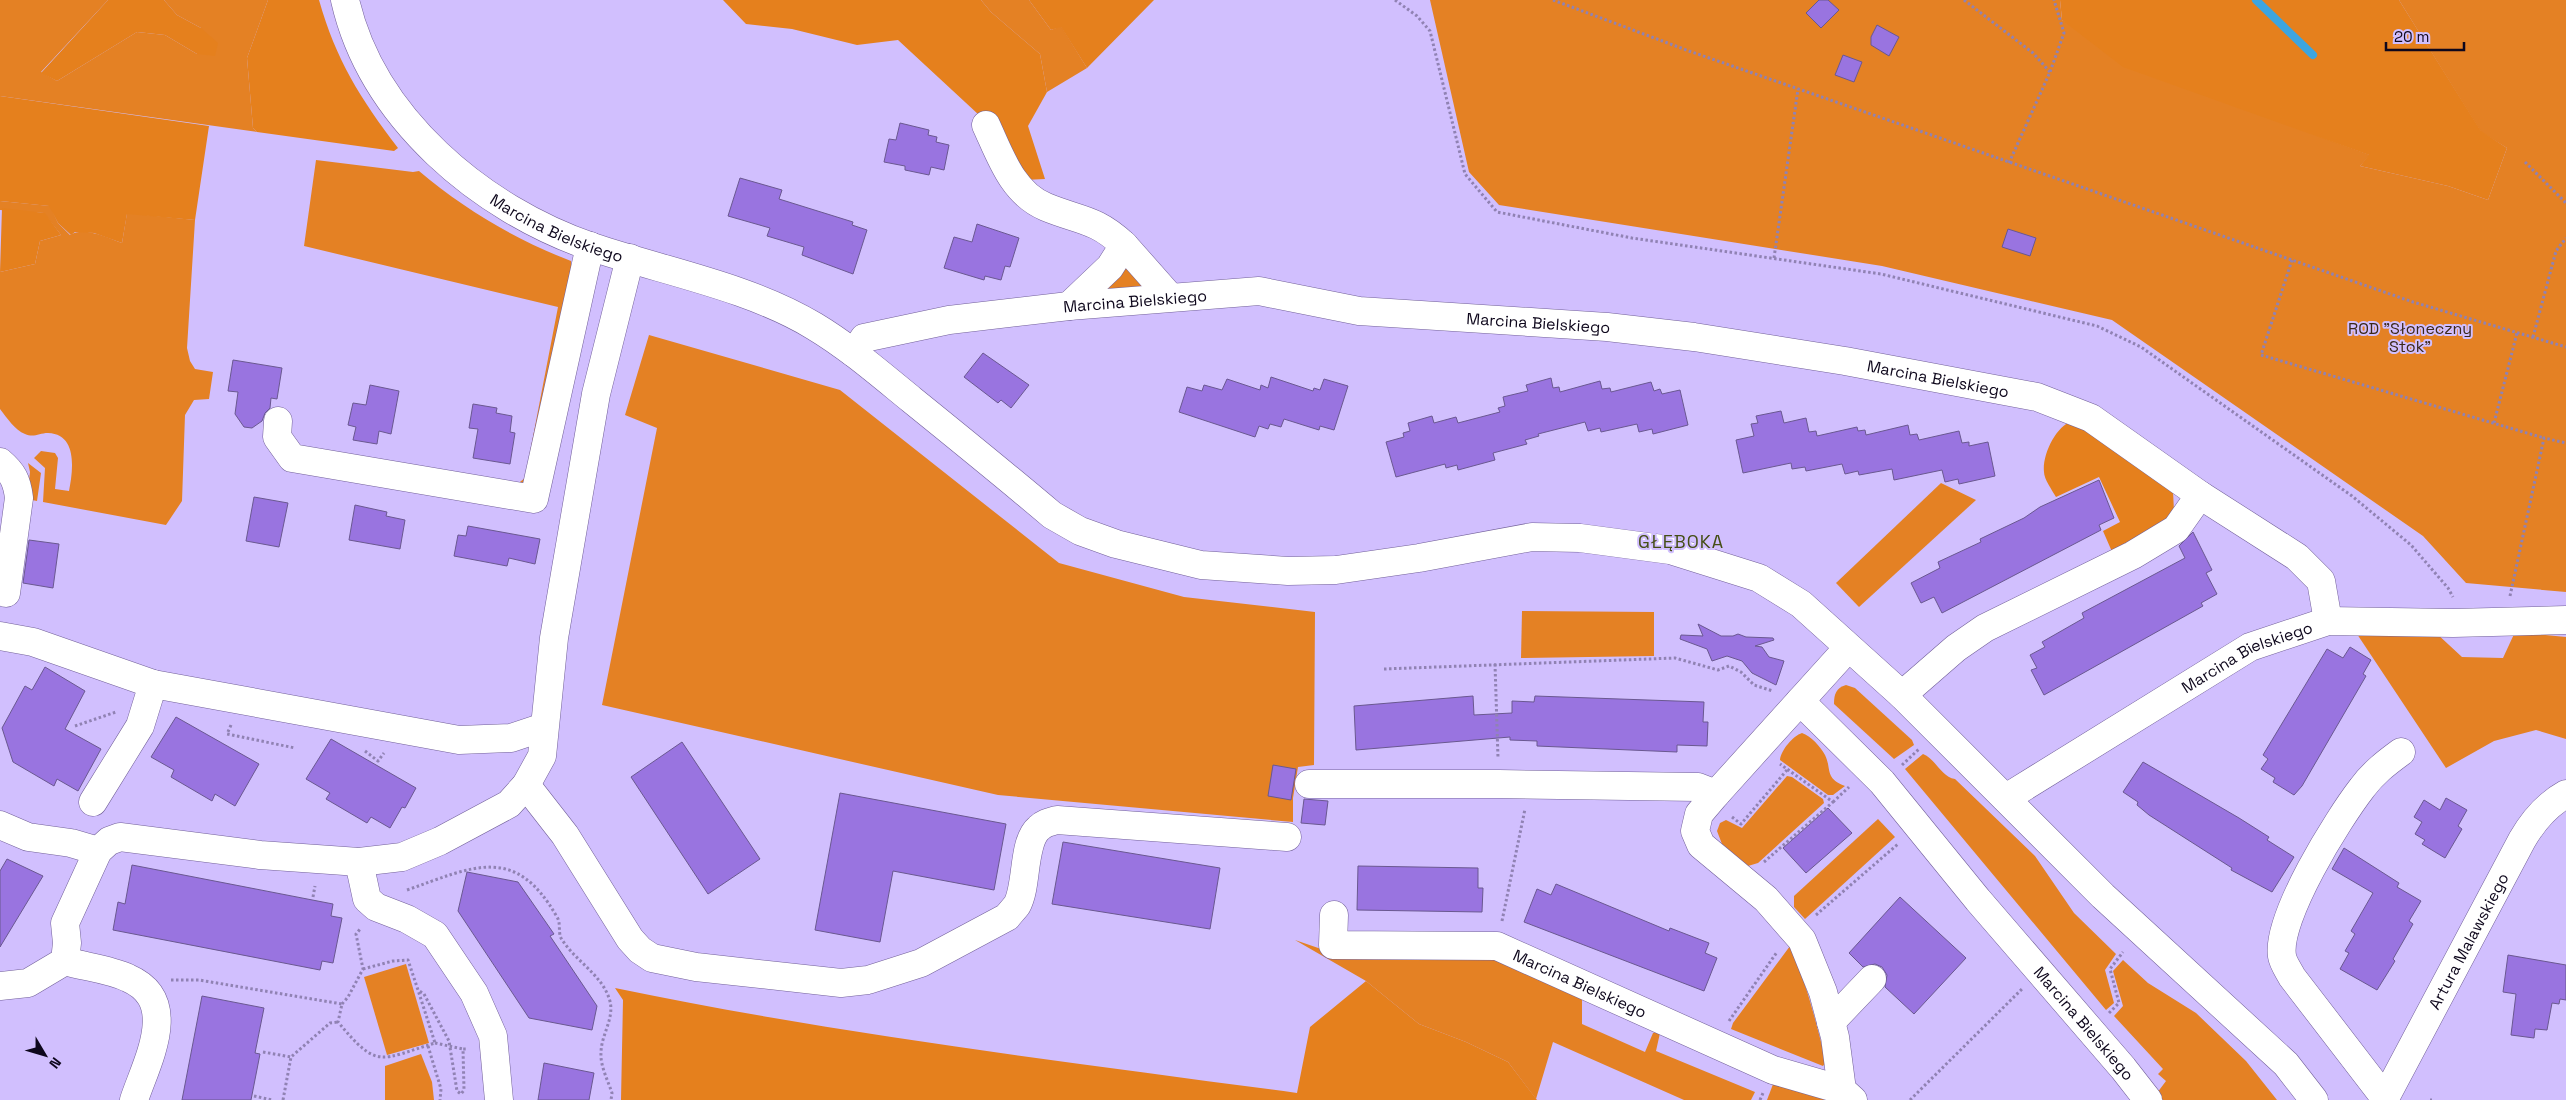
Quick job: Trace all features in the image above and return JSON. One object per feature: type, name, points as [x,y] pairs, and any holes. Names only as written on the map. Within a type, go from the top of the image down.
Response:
[{"type":"street","name":"Marcina Bielskiego","points":[[345,0],[355,34],[365,55],[399,111],[423,141],[454,169],[505,205],[590,246],[767,303],[813,325],[854,352],[1052,516],[1080,531],[1116,544],[1201,564],[1288,571],[1336,570],[1419,558],[1532,537],[1580,538],[1670,550],[1759,578],[1801,604],[1902,695],[2103,896],[2286,1064],[2314,1100]]},
{"type":"street","points":[[986,125],[1010,177],[1029,196],[1044,207],[1101,226],[1124,245],[1170,297]]},
{"type":"street","points":[[1069,306],[1110,267],[1124,245]]},
{"type":"street","points":[[278,421],[276,437],[292,458],[534,499],[590,246]]},
{"type":"street","points":[[65,961],[67,943],[65,923],[98,851],[109,841],[120,837],[260,855],[372,860],[402,856],[463,829],[509,804],[526,785],[542,756],[554,638],[596,394],[630,258]]},
{"type":"street","name":"Marcina Bielskiego","points":[[854,352],[864,338],[949,320],[1069,306],[1259,291],[1359,311],[1607,327],[1677,335],[1846,361],[2037,397],[2091,418],[2200,495],[2297,557],[2321,581],[2328,621],[2250,648],[2006,798]]},
{"type":"street","points":[[0,462],[15,477],[20,498],[6,593]]},
{"type":"street","points":[[1902,695],[1956,648],[1985,628],[2133,555],[2176,529],[2200,495]]},
{"type":"street","points":[[2328,621],[2467,623],[2566,620]]},
{"type":"street","points":[[0,636],[33,642],[153,684],[459,740],[511,738],[544,728]]},
{"type":"street","name":"Marcina Bielskiego","points":[[1848,648],[1800,701],[1721,804],[1699,814],[1695,831],[1701,845],[1766,899],[1802,940],[1820,984],[1848,1095]]},
{"type":"street","points":[[93,802],[140,726],[153,684]]},
{"type":"street","name":"Marcina Bielskiego","points":[[1800,701],[1882,782],[1984,908],[2123,1068],[2148,1100]]},
{"type":"street","points":[[2384,1099],[2292,977],[2282,957],[2283,935],[2294,903],[2341,819],[2361,788],[2380,768],[2401,752]]},
{"type":"street","points":[[1309,784],[1530,784],[1698,788],[1721,804]]},
{"type":"street","points":[[526,785],[565,836],[630,939],[652,958],[696,967],[841,983],[868,980],[922,963],[1007,917],[1016,906],[1021,894],[1032,838],[1037,829],[1046,823],[1056,820],[1287,837]]},
{"type":"street","name":"Artura Malawskiego","points":[[2384,1099],[2533,821],[2548,806],[2566,794]]},
{"type":"street","points":[[0,825],[28,837],[71,843],[98,851]]},
{"type":"street","points":[[372,860],[367,899],[376,908],[435,935],[474,993],[493,1036],[499,1100]]},
{"type":"street","name":"Marcina Bielskiego","points":[[1334,915],[1333,944],[1497,946],[1608,994],[1773,1070],[1848,1095]]},
{"type":"street","points":[[0,986],[28,983],[65,961],[127,977],[144,987],[157,1008],[158,1029],[134,1100]]},
{"type":"street","points":[[1831,1022],[1872,979]]},
{"type":"path","points":[[1395,0],[1417,16],[1430,31],[1465,174],[1497,212],[1632,238],[1881,274],[2097,326],[2141,347],[2352,496],[2404,539],[2448,588],[2467,623]]},
{"type":"path","points":[[1553,0],[1798,89],[2413,302],[2566,347]]},
{"type":"path","points":[[1964,0],[2033,53],[2050,72]]},
{"type":"path","points":[[2009,163],[2050,72],[2064,33],[2054,0]]},
{"type":"path","points":[[1774,258],[1798,89]]},
{"type":"path","points":[[2525,162],[2566,203]]},
{"type":"path","points":[[2532,337],[2556,251],[2566,238]]},
{"type":"path","points":[[2292,260],[2261,355],[2566,443]]},
{"type":"path","points":[[2494,423],[2517,333]]},
{"type":"path","points":[[2504,622],[2544,438]]},
{"type":"path","points":[[1495,664],[1499,784]]},
{"type":"path","points":[[75,726],[119,711]]},
{"type":"path","points":[[231,726],[227,734],[295,748]]},
{"type":"path","points":[[1882,782],[1924,744]]},
{"type":"path","points":[[1772,757],[1787,770],[1833,802]]},
{"type":"path","points":[[1721,804],[1740,824],[1787,770]]},
{"type":"path","points":[[1760,866],[1854,783]]},
{"type":"path","points":[[1497,946],[1530,784]]},
{"type":"path","points":[[1714,1044],[1763,971],[1783,945],[1903,840]]},
{"type":"path","points":[[372,860],[390,877],[402,892],[474,867],[511,870],[526,877],[537,887],[559,919],[560,937],[574,956],[598,980],[609,997],[611,1016],[600,1054],[612,1093],[611,1100]]},
{"type":"path","points":[[309,880],[315,885],[322,886]]},
{"type":"path","points":[[312,897],[315,885]]},
{"type":"path","points":[[338,1022],[342,1004],[348,997],[363,969],[356,934],[362,927]]},
{"type":"path","points":[[2107,1015],[2120,1003],[2110,969],[2123,952]]},
{"type":"path","points":[[363,969],[393,960],[408,960],[435,1043]]},
{"type":"path","points":[[144,987],[158,981],[199,980],[342,1004]]},
{"type":"path","points":[[1910,1100],[2026,985]]},
{"type":"path","points":[[418,990],[424,994],[450,1046],[457,1091],[461,1094],[464,1090],[463,1049]]},
{"type":"path","points":[[338,1022],[360,1048],[370,1055],[384,1059],[435,1043],[463,1049],[494,1046]]},
{"type":"path","points":[[283,1100],[291,1057],[330,1023],[338,1022]]},
{"type":"path","points":[[428,1046],[441,1089],[440,1100]]},
{"type":"path","points":[[263,1052],[291,1057]]},
{"type":"path","points":[[254,1096],[272,1100]]},
{"type":"green space","points":[[0,0],[108,0],[41,72],[57,81],[137,32],[165,35],[197,54],[201,28],[177,15],[164,0],[268,0],[247,58],[253,128],[257,132],[0,96]]},
{"type":"green space","points":[[981,0],[1029,0],[1051,30],[1061,26],[1087,68],[1047,92],[1040,54],[991,12]]},
{"type":"green space","name":"ROD \"Słoneczny Stok\"","points":[[1430,0],[2060,0],[2062,20],[2269,118],[2370,155],[2360,166],[2448,186],[2488,200],[2507,148],[2481,132],[2399,0],[2566,0],[2566,592],[2466,583],[2423,536],[2112,320],[1882,266],[1499,205],[1469,172]]},
{"type":"green space","points":[[316,160],[413,172],[419,171],[472,211],[530,243],[571,261],[571,273],[527,481],[516,485],[525,478],[558,307],[304,246]]},
{"type":"green space","points":[[0,201],[50,206],[58,223],[70,235],[89,232],[122,243],[127,213],[195,220],[187,348],[190,361],[195,369],[213,372],[209,399],[194,400],[185,415],[182,501],[166,525],[43,502],[45,468],[34,458],[41,451],[55,453],[58,458],[55,489],[69,491],[72,474],[71,455],[69,447],[58,435],[48,433],[25,434],[8,420],[0,409],[0,272],[35,264],[40,241],[61,235],[44,213],[0,210]]},
{"type":"green space","points":[[1127,257],[1145,287],[1094,294]]},
{"type":"green space","points":[[649,335],[840,390],[1059,563],[1184,597],[1315,612],[1314,765],[1298,767],[1293,798],[1293,822],[998,795],[602,705],[657,428],[625,415]]},
{"type":"green space","points":[[28,463],[41,473],[37,501],[27,499],[30,472]]},
{"type":"green space","points":[[1941,483],[1976,500],[1859,607],[1836,583]]},
{"type":"green space","points":[[1522,611],[1654,612],[1654,656],[1521,658]]},
{"type":"green space","points":[[2355,631],[2435,632],[2462,657],[2503,658],[2515,632],[2566,637],[2566,739],[2536,730],[2494,741],[2446,768]]},
{"type":"green space","points":[[1846,685],[1855,688],[1912,740],[1914,745],[1894,759],[1834,704],[1836,692]]},
{"type":"green space","points":[[1802,733],[1809,736],[1818,745],[1825,755],[1831,776],[1838,783],[1845,786],[1833,795],[1828,795],[1780,760],[1788,744]]},
{"type":"green space","points":[[1923,754],[1928,756],[1942,772],[1955,779],[2035,856],[2074,913],[2116,954],[2105,970],[2114,1003],[2106,1010],[1905,769]]},
{"type":"green space","points":[[1787,776],[1792,777],[1823,799],[1824,803],[1758,863],[1748,866],[1722,844],[1717,831],[1720,823],[1726,820],[1742,828]]},
{"type":"green space","points":[[1878,819],[1895,837],[1805,919],[1794,907],[1794,896]]},
{"type":"green space","points":[[1295,940],[1327,951],[1490,956],[1577,992],[1582,1000],[1582,1024],[1645,1052],[1653,1033],[1660,1033],[1656,1051],[1755,1092],[1751,1100],[1684,1100],[1553,1042],[1536,1099],[1508,1062],[1466,1042],[1419,1024],[1366,981]]},
{"type":"green space","points":[[1790,946],[1815,1018],[1826,1062],[1823,1066],[1731,1029],[1733,1023]]},
{"type":"green space","points":[[2123,960],[2148,983],[2196,1013],[2246,1061],[2277,1100],[2163,1100],[2157,1093],[2166,1081],[2158,1074],[2163,1069],[2114,1016],[2123,1006],[2113,971]]},
{"type":"green space","points":[[406,964],[429,1043],[387,1055],[364,977]]},
{"type":"green space","points":[[421,1054],[432,1082],[434,1100],[385,1100],[385,1066]]},
{"type":"green space","points":[[1775,1079],[1826,1100],[1767,1100]]},
{"type":"shaded area","points":[[108,0],[164,0],[177,15],[201,28],[218,43],[215,56],[197,54],[165,35],[137,32],[57,81],[41,73]]},
{"type":"shaded area","points":[[268,0],[319,0],[341,60],[372,112],[398,148],[394,151],[257,132],[253,128],[247,58]]},
{"type":"shaded area","points":[[723,0],[981,0],[991,12],[1040,54],[1047,92],[1028,126],[1045,179],[1024,180],[979,115],[898,40],[857,45],[792,29],[746,24]]},
{"type":"shaded area","points":[[1029,0],[1154,0],[1087,68],[1061,27],[1051,30]]},
{"type":"shaded area","points":[[2060,0],[2399,0],[2481,131],[2507,148],[2488,200],[2448,186],[2360,166],[2369,155],[2123,67],[2062,20]]},
{"type":"shaded area","points":[[0,96],[209,126],[195,220],[127,214],[122,243],[94,233],[75,232],[71,235],[58,223],[49,206],[0,201]]},
{"type":"shaded area","points":[[2,208],[45,213],[61,235],[40,241],[35,264],[0,272]]},
{"type":"shaded area","points":[[2072,421],[2173,491],[2174,511],[2168,520],[2113,554],[2103,531],[2120,522],[2099,477],[2056,497],[2044,475],[2045,458],[2051,442],[2066,424]]},
{"type":"shaded area","points":[[1366,981],[1419,1024],[1466,1042],[1508,1062],[1537,1100],[621,1100],[623,1000],[615,988],[700,1005],[870,1034],[1297,1093],[1310,1027]]},
{"type":"building","points":[[1819,0],[1828,0],[1839,10],[1821,28],[1806,13]]},
{"type":"building","points":[[1877,25],[1899,37],[1889,56],[1871,45],[1871,37]]},
{"type":"building","points":[[1843,55],[1862,62],[1854,82],[1835,75]]},
{"type":"building","points":[[900,123],[929,130],[928,135],[937,137],[936,142],[949,145],[944,170],[931,167],[929,175],[905,170],[905,166],[884,162],[889,139],[896,140]]},
{"type":"building","points":[[740,178],[782,190],[779,199],[853,222],[852,225],[867,230],[853,274],[802,255],[804,247],[767,236],[770,228],[728,216]]},
{"type":"building","points":[[977,224],[1019,238],[1010,267],[1005,266],[1001,280],[985,276],[984,280],[944,268],[954,237],[972,242]]},
{"type":"building","points":[[2008,229],[2036,238],[2030,256],[2002,247]]},
{"type":"building","points":[[983,353],[1029,385],[1011,408],[1001,400],[998,403],[964,377]]},
{"type":"building","points":[[233,360],[282,368],[277,399],[271,398],[270,408],[265,413],[262,421],[252,428],[244,427],[235,414],[238,392],[228,391]]},
{"type":"building","points":[[1271,377],[1313,391],[1314,388],[1320,390],[1324,379],[1348,386],[1334,430],[1320,426],[1319,430],[1284,419],[1281,427],[1270,424],[1268,429],[1259,426],[1255,437],[1179,412],[1187,387],[1202,391],[1204,385],[1222,390],[1227,379],[1260,390],[1261,385],[1268,388]]},
{"type":"building","points":[[1551,378],[1553,388],[1559,387],[1560,392],[1600,381],[1602,389],[1610,388],[1611,392],[1651,382],[1654,391],[1660,389],[1662,394],[1680,390],[1688,425],[1653,434],[1652,429],[1639,432],[1637,424],[1601,432],[1600,428],[1588,431],[1585,422],[1538,434],[1539,436],[1525,440],[1527,444],[1493,453],[1495,460],[1458,470],[1457,465],[1446,468],[1445,464],[1396,477],[1386,442],[1404,437],[1403,433],[1410,431],[1408,423],[1432,416],[1434,423],[1456,417],[1458,423],[1500,412],[1498,408],[1505,406],[1503,397],[1528,391],[1526,385]]},
{"type":"building","points":[[370,385],[399,391],[391,434],[379,431],[377,444],[353,440],[356,427],[348,425],[353,403],[366,405]]},
{"type":"building","points":[[473,404],[497,408],[496,413],[512,416],[510,432],[515,433],[510,464],[473,458],[478,429],[469,428]]},
{"type":"building","points":[[1781,411],[1784,423],[1806,418],[1809,432],[1816,431],[1817,436],[1857,427],[1858,431],[1865,430],[1866,435],[1908,425],[1910,435],[1917,434],[1919,440],[1959,431],[1962,443],[1969,442],[1969,446],[1988,442],[1995,476],[1959,484],[1958,479],[1945,482],[1942,470],[1894,480],[1892,469],[1859,475],[1858,471],[1845,474],[1842,464],[1806,471],[1805,467],[1792,469],[1791,463],[1743,473],[1736,440],[1754,436],[1751,424],[1758,423],[1756,416]]},
{"type":"building","points":[[2099,480],[2114,518],[2099,525],[2101,530],[1942,613],[1934,597],[1921,603],[1911,583],[1940,568],[1938,562],[1981,542],[1980,539],[2024,518],[2040,507]]},
{"type":"building","points":[[254,497],[288,503],[279,547],[246,541]]},
{"type":"building","points":[[355,505],[387,512],[386,516],[405,520],[400,549],[349,540]]},
{"type":"building","points":[[468,526],[540,539],[535,564],[509,558],[507,566],[454,556],[458,535],[466,536]]},
{"type":"building","points":[[2193,532],[2212,570],[2206,573],[2217,594],[2201,603],[2203,606],[2044,695],[2031,670],[2037,668],[2030,655],[2045,647],[2042,642],[2084,618],[2082,613],[2185,558],[2179,546]]},
{"type":"building","points":[[29,540],[59,544],[53,588],[23,583]]},
{"type":"building","points":[[1698,624],[1721,636],[1738,634],[1746,637],[1773,638],[1774,640],[1755,646],[1762,647],[1769,657],[1784,661],[1776,685],[1752,673],[1742,661],[1727,656],[1712,661],[1707,649],[1680,639],[1681,635],[1703,636]]},
{"type":"building","points":[[2350,647],[2371,660],[2363,674],[2366,676],[2302,786],[2294,795],[2273,782],[2275,778],[2261,769],[2268,759],[2263,755],[2327,649],[2343,658]]},
{"type":"building","points":[[45,667],[85,691],[65,729],[101,749],[78,791],[57,779],[54,786],[13,762],[2,728],[25,686],[32,690]]},
{"type":"building","points":[[1473,696],[1474,715],[1512,713],[1512,701],[1534,702],[1535,696],[1704,702],[1703,722],[1708,722],[1707,746],[1677,745],[1677,752],[1537,746],[1537,741],[1510,740],[1510,737],[1356,750],[1354,706]]},
{"type":"building","points":[[176,717],[259,764],[235,806],[215,794],[212,801],[171,777],[174,770],[151,757]]},
{"type":"building","points":[[331,739],[416,788],[405,808],[402,807],[390,828],[371,817],[367,823],[326,799],[330,793],[306,779]]},
{"type":"building","points":[[682,742],[760,859],[708,894],[631,777]]},
{"type":"building","points":[[2143,762],[2239,818],[2269,837],[2267,840],[2294,857],[2272,892],[2231,870],[2232,868],[2149,815],[2137,805],[2138,802],[2123,792]]},
{"type":"building","points":[[1273,765],[1296,769],[1291,800],[1268,796]]},
{"type":"building","points":[[840,793],[1006,824],[994,890],[893,871],[880,942],[815,930]]},
{"type":"building","points":[[2446,798],[2467,810],[2458,826],[2462,829],[2445,858],[2422,844],[2425,840],[2415,834],[2422,822],[2414,817],[2424,800],[2440,810]]},
{"type":"building","points":[[1304,799],[1328,801],[1325,825],[1301,823]]},
{"type":"building","points":[[1828,808],[1852,833],[1806,873],[1783,848]]},
{"type":"building","points":[[1063,842],[1220,868],[1210,929],[1052,904]]},
{"type":"building","points":[[2344,848],[2399,883],[2397,887],[2421,901],[2409,921],[2413,924],[2393,959],[2395,961],[2377,990],[2340,969],[2349,953],[2345,951],[2355,934],[2351,931],[2373,893],[2332,869]]},
{"type":"building","points":[[7,859],[43,876],[0,947],[0,871]]},
{"type":"building","points":[[132,865],[333,904],[331,916],[342,918],[333,963],[322,961],[320,970],[113,930],[118,902],[125,904]]},
{"type":"building","points":[[1358,866],[1478,868],[1478,888],[1483,888],[1482,912],[1357,910]]},
{"type":"building","points":[[467,872],[518,882],[554,934],[550,936],[597,1006],[592,1030],[529,1018],[458,911]]},
{"type":"building","points":[[1556,884],[1669,931],[1670,928],[1709,943],[1705,953],[1717,958],[1704,991],[1524,922],[1537,889],[1551,895]]},
{"type":"building","points":[[1900,897],[1966,958],[1914,1014],[1885,987],[1887,975],[1882,967],[1875,964],[1863,967],[1849,953]]},
{"type":"building","points":[[2508,955],[2566,965],[2566,1000],[2560,999],[2559,1004],[2552,1003],[2547,1030],[2535,1029],[2534,1038],[2511,1035],[2516,994],[2503,992]]},
{"type":"building","points":[[202,996],[264,1008],[255,1053],[260,1054],[251,1100],[182,1100]]},
{"type":"building","points":[[544,1063],[594,1073],[589,1100],[538,1100]]},
{"type":"waterway","points":[[2256,0],[2313,55]]},
{"type":"district","name":"GŁĘBOKA","points":[[1681,541]]}]
